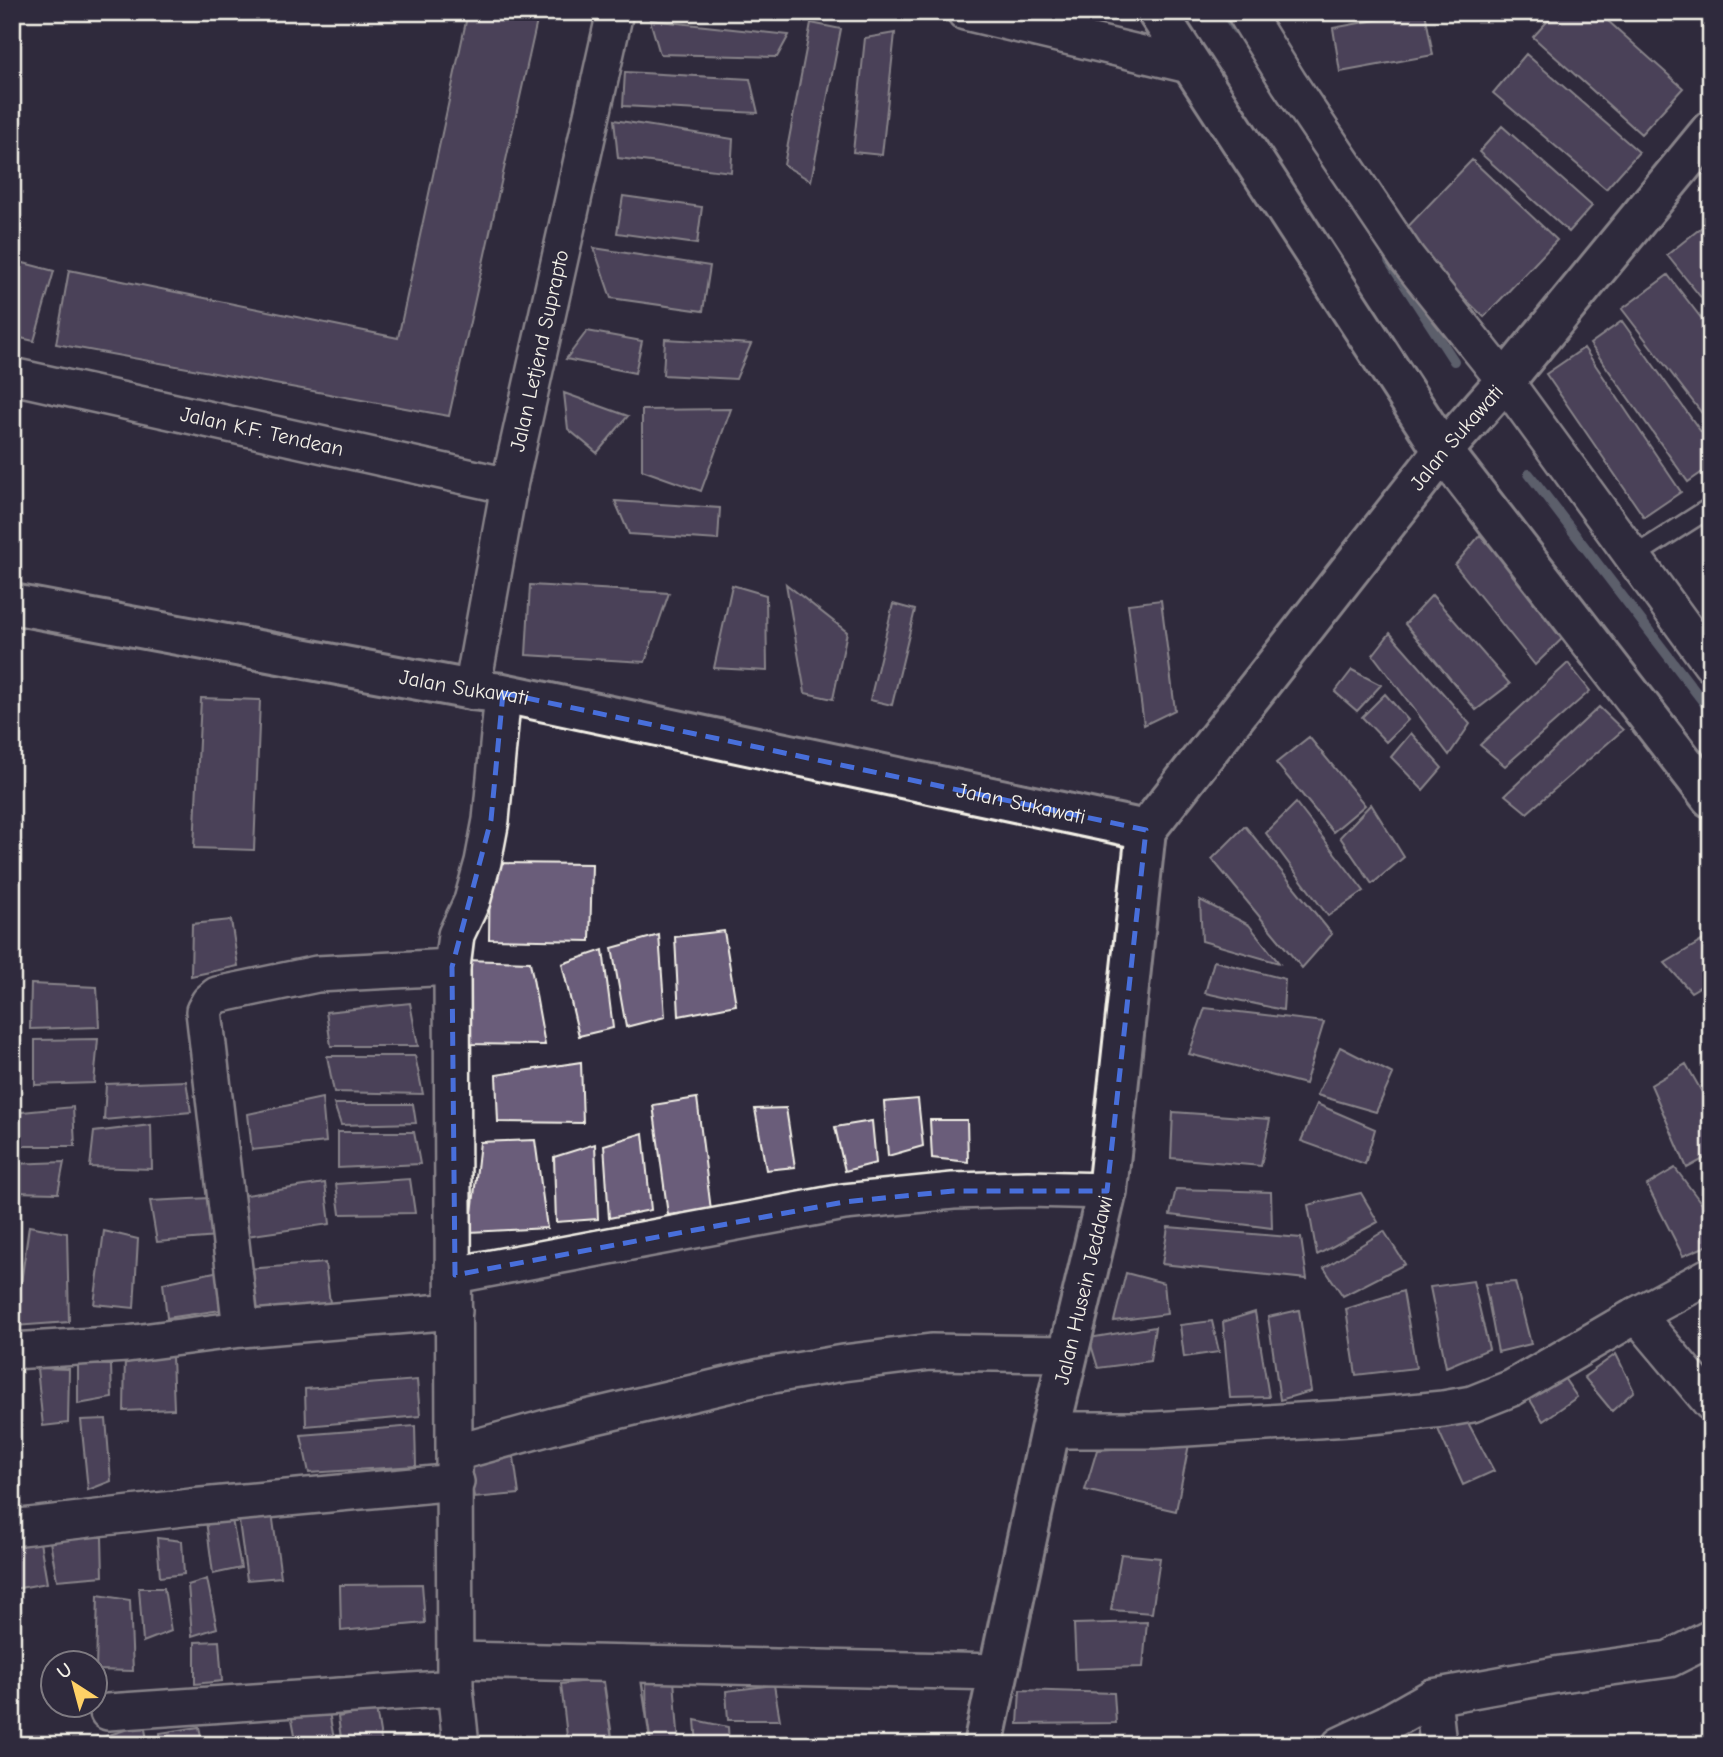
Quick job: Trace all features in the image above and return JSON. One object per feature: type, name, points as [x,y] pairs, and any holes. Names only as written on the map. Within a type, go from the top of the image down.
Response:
[{"type":"street","name":"Jalan Letjend Suprapto","points":[[461,1745],[456,1674],[452,967],[456,935],[472,901],[487,841],[488,691],[509,486],[615,12]]},
{"type":"street","points":[[965,12],[1193,66]]},
{"type":"street","points":[[1157,12],[1443,451],[1711,798]]},
{"type":"street","points":[[1245,12],[1289,83],[1407,258],[1500,386],[1633,557],[1711,664]]},
{"type":"street","name":"Jalan Sukawati","points":[[12,604],[488,691],[1146,830],[1443,451],[1711,130]]},
{"type":"street","name":"Jalan K.F. Tendean","points":[[12,376],[509,486]]},
{"type":"street","name":"Jalan Husein Jeddawi","points":[[983,1745],[1049,1430],[1107,1191],[1146,830]]},
{"type":"street","points":[[241,1329],[204,1011],[209,1002],[217,995],[317,974],[452,967]]},
{"type":"street","points":[[455,1275],[844,1202],[953,1191],[1107,1191]]},
{"type":"street","points":[[1049,1430],[1154,1430],[1349,1418],[1463,1406],[1512,1388],[1711,1275]]},
{"type":"street","points":[[12,1351],[127,1344],[241,1329],[454,1311]]},
{"type":"street","points":[[1637,1315],[1711,1403]]},
{"type":"street","points":[[12,1528],[191,1507],[455,1468],[625,1409],[761,1377],[843,1363],[931,1352],[1067,1354]]},
{"type":"street","points":[[1340,1745],[1388,1723],[1433,1696],[1669,1658],[1711,1638]]},
{"type":"street","points":[[108,1712],[456,1674],[620,1664],[999,1672]]},
{"type":"street","points":[[620,1664],[632,1745]]},
{"type":"street","points":[[1433,1696],[1438,1745]]},
{"type":"lane","points":[[1633,557],[1711,508]]},
{"type":"highlighted area","points":[[503,693],[1146,830],[1107,1191],[953,1191],[844,1202],[455,1275],[452,967],[491,820]]},
{"type":"building","points":[[468,12],[539,12],[449,416],[56,344],[69,270],[398,338]]},
{"type":"building","points":[[1314,12],[1336,12],[1316,19]]},
{"type":"building","points":[[1425,12],[1433,55],[1340,72],[1333,28]]},
{"type":"building","points":[[1556,12],[1598,12],[1683,88],[1641,134],[1533,37]]},
{"type":"building","points":[[650,20],[789,35],[777,57],[660,54]]},
{"type":"building","points":[[811,23],[841,29],[811,181],[784,165]]},
{"type":"building","points":[[895,33],[882,155],[853,152],[865,38]]},
{"type":"building","points":[[1526,54],[1639,152],[1606,189],[1493,93]]},
{"type":"building","points":[[625,72],[750,79],[758,113],[623,106]]},
{"type":"building","points":[[614,120],[733,139],[731,172],[618,158]]},
{"type":"building","points":[[1502,126],[1592,206],[1569,232],[1479,152]]},
{"type":"building","points":[[1472,160],[1557,240],[1484,317],[1399,236]]},
{"type":"building","points":[[623,196],[702,207],[697,244],[617,233]]},
{"type":"building","points":[[1707,223],[1711,227],[1711,310],[1667,255]]},
{"type":"building","points":[[594,248],[710,266],[703,311],[611,298]]},
{"type":"building","points":[[12,260],[54,271],[34,341],[12,336]]},
{"type":"building","points":[[1668,275],[1711,331],[1711,425],[1622,309]]},
{"type":"building","points":[[1622,321],[1711,446],[1711,466],[1688,482],[1590,344]]},
{"type":"building","points":[[587,331],[642,341],[635,373],[566,359]]},
{"type":"building","points":[[665,339],[751,344],[736,379],[663,375]]},
{"type":"building","points":[[1584,348],[1681,492],[1644,517],[1546,374]]},
{"type":"building","points":[[564,393],[628,416],[597,453],[568,429]]},
{"type":"building","points":[[731,409],[701,491],[642,470],[642,410]]},
{"type":"building","points":[[615,501],[720,508],[718,540],[629,534]]},
{"type":"building","points":[[1480,535],[1568,633],[1535,665],[1455,565]]},
{"type":"building","points":[[786,584],[847,632],[833,699],[805,693]]},
{"type":"building","points":[[530,585],[669,593],[645,662],[526,655]]},
{"type":"building","points":[[732,585],[766,595],[767,671],[714,668]]},
{"type":"building","points":[[1432,595],[1510,684],[1476,710],[1405,624]]},
{"type":"building","points":[[1161,600],[1175,710],[1144,725],[1128,604]]},
{"type":"building","points":[[893,604],[915,610],[892,705],[870,700]]},
{"type":"building","points":[[1390,633],[1470,724],[1449,755],[1373,655]]},
{"type":"building","points":[[1568,663],[1590,691],[1505,766],[1480,745]]},
{"type":"building","points":[[1352,670],[1381,685],[1357,711],[1335,692]]},
{"type":"building","points":[[1385,694],[1408,720],[1386,742],[1362,717]]},
{"type":"building","points":[[201,698],[260,700],[254,850],[194,848]]},
{"type":"building","points":[[1599,707],[1623,730],[1527,813],[1505,795]]},
{"type":"building","points":[[1411,733],[1442,768],[1423,790],[1391,757]]},
{"type":"building","points":[[1309,737],[1365,805],[1333,832],[1276,763]]},
{"type":"building","points":[[1296,803],[1364,891],[1328,916],[1266,833]]},
{"type":"building","points":[[1371,804],[1404,857],[1372,884],[1340,837]]},
{"type":"building","points":[[1245,826],[1332,934],[1302,968],[1212,859]]},
{"type":"building","points":[[490,863],[592,864],[590,941],[489,939]]},
{"type":"building","points":[[1200,900],[1249,925],[1279,963],[1202,941]]},
{"type":"building","points":[[231,920],[238,966],[191,976],[192,924]]},
{"type":"building","points":[[724,931],[736,1005],[679,1016],[675,937]]},
{"type":"building","points":[[659,935],[665,1017],[626,1027],[612,948]]},
{"type":"building","points":[[1710,936],[1711,980],[1691,992],[1665,963]]},
{"type":"building","points":[[603,950],[613,1028],[579,1036],[562,964]]},
{"type":"building","points":[[465,960],[530,962],[545,1045],[470,1044]]},
{"type":"building","points":[[1214,961],[1285,979],[1283,1010],[1205,993]]},
{"type":"building","points":[[31,984],[97,987],[99,1027],[30,1029]]},
{"type":"building","points":[[410,1003],[418,1046],[331,1046],[326,1012]]},
{"type":"building","points":[[1205,1008],[1324,1022],[1305,1084],[1189,1054]]},
{"type":"building","points":[[98,1039],[94,1083],[35,1085],[35,1040]]},
{"type":"building","points":[[1711,1043],[1711,1057],[1704,1046]]},
{"type":"building","points":[[1340,1047],[1393,1074],[1376,1112],[1317,1095]]},
{"type":"building","points":[[327,1056],[415,1056],[423,1094],[334,1092]]},
{"type":"building","points":[[581,1062],[583,1123],[498,1122],[496,1075]]},
{"type":"building","points":[[1686,1064],[1711,1108],[1711,1155],[1687,1168],[1651,1085]]},
{"type":"building","points":[[186,1081],[191,1112],[104,1120],[106,1084]]},
{"type":"building","points":[[322,1098],[326,1142],[252,1150],[248,1114]]},
{"type":"building","points":[[697,1098],[711,1210],[668,1215],[653,1105]]},
{"type":"building","points":[[918,1099],[923,1146],[888,1156],[884,1102]]},
{"type":"building","points":[[334,1104],[413,1104],[416,1123],[341,1125]]},
{"type":"building","points":[[1317,1104],[1375,1129],[1365,1164],[1301,1141]]},
{"type":"building","points":[[73,1107],[75,1146],[12,1146],[12,1113]]},
{"type":"building","points":[[786,1108],[795,1167],[766,1170],[755,1109]]},
{"type":"building","points":[[1173,1112],[1270,1119],[1261,1166],[1171,1158]]},
{"type":"building","points":[[930,1120],[967,1120],[968,1162],[932,1158]]},
{"type":"building","points":[[872,1121],[876,1163],[845,1171],[835,1127]]},
{"type":"building","points":[[151,1125],[152,1169],[90,1167],[94,1132]]},
{"type":"building","points":[[338,1132],[414,1132],[420,1164],[338,1168]]},
{"type":"building","points":[[643,1133],[651,1210],[609,1218],[604,1145]]},
{"type":"building","points":[[535,1140],[547,1228],[470,1232],[480,1142]]},
{"type":"building","points":[[595,1144],[598,1219],[556,1222],[554,1157]]},
{"type":"building","points":[[64,1162],[58,1193],[12,1192],[12,1164]]},
{"type":"building","points":[[1675,1168],[1711,1216],[1711,1244],[1683,1256],[1647,1185]]},
{"type":"building","points":[[410,1179],[415,1213],[340,1214],[336,1184]]},
{"type":"building","points":[[325,1183],[330,1224],[246,1236],[240,1196]]},
{"type":"building","points":[[1176,1189],[1271,1192],[1272,1228],[1170,1215]]},
{"type":"building","points":[[1361,1193],[1378,1222],[1317,1255],[1308,1205]]},
{"type":"building","points":[[210,1198],[217,1237],[157,1242],[150,1201]]},
{"type":"building","points":[[29,1226],[67,1233],[69,1322],[15,1326]]},
{"type":"building","points":[[1168,1227],[1301,1238],[1307,1279],[1162,1264]]},
{"type":"building","points":[[104,1231],[138,1239],[134,1308],[94,1304]]},
{"type":"building","points":[[1384,1231],[1405,1264],[1343,1296],[1324,1268]]},
{"type":"building","points":[[325,1263],[330,1303],[251,1314],[247,1269]]},
{"type":"building","points":[[219,1271],[221,1310],[167,1318],[163,1283]]},
{"type":"building","points":[[1126,1273],[1164,1283],[1167,1314],[1114,1321]]},
{"type":"building","points":[[1473,1281],[1489,1349],[1446,1367],[1430,1287]]},
{"type":"building","points":[[1515,1282],[1531,1344],[1498,1352],[1485,1284]]},
{"type":"building","points":[[1403,1291],[1416,1368],[1356,1375],[1346,1309]]},
{"type":"building","points":[[1299,1310],[1311,1391],[1280,1400],[1268,1317]]},
{"type":"building","points":[[1255,1312],[1269,1397],[1230,1398],[1223,1322]]},
{"type":"building","points":[[1212,1321],[1219,1352],[1184,1357],[1180,1325]]},
{"type":"building","points":[[1155,1327],[1150,1361],[1098,1368],[1089,1338]]},
{"type":"building","points":[[125,1354],[172,1357],[174,1409],[124,1411]]},
{"type":"building","points":[[1616,1354],[1634,1391],[1612,1411],[1584,1377]]},
{"type":"building","points":[[78,1364],[111,1365],[112,1398],[78,1404]]},
{"type":"building","points":[[37,1368],[69,1369],[68,1423],[43,1426]]},
{"type":"building","points":[[1562,1375],[1577,1397],[1543,1421],[1526,1393]]},
{"type":"building","points":[[417,1380],[420,1416],[306,1426],[305,1389]]},
{"type":"building","points":[[106,1419],[111,1481],[88,1490],[81,1420]]},
{"type":"building","points":[[1466,1419],[1494,1471],[1463,1485],[1437,1427]]},
{"type":"building","points":[[415,1426],[416,1466],[309,1473],[301,1435]]},
{"type":"building","points":[[1189,1444],[1176,1511],[1085,1490],[1097,1450]]},
{"type":"building","points":[[513,1450],[519,1494],[474,1498],[469,1465]]},
{"type":"building","points":[[205,1513],[231,1514],[241,1568],[213,1574]]},
{"type":"building","points":[[272,1513],[281,1577],[247,1580],[238,1514]]},
{"type":"building","points":[[39,1536],[47,1583],[14,1589],[12,1539]]},
{"type":"building","points":[[49,1536],[102,1537],[103,1576],[57,1580]]},
{"type":"building","points":[[157,1538],[182,1541],[184,1574],[160,1577]]},
{"type":"building","points":[[1121,1554],[1160,1558],[1152,1613],[1111,1610]]},
{"type":"building","points":[[207,1579],[217,1628],[192,1636],[188,1585]]},
{"type":"building","points":[[422,1584],[425,1623],[341,1631],[340,1585]]},
{"type":"building","points":[[139,1588],[164,1588],[171,1631],[143,1642]]},
{"type":"building","points":[[98,1595],[130,1600],[133,1671],[108,1670],[108,1648],[97,1648]]},
{"type":"building","points":[[1147,1622],[1143,1667],[1076,1669],[1074,1624]]},
{"type":"building","points":[[14,1632],[12,1694],[12,1633]]},
{"type":"building","points":[[219,1641],[222,1681],[195,1684],[195,1642]]},
{"type":"building","points":[[646,1674],[674,1680],[679,1745],[647,1745]]},
{"type":"building","points":[[615,1678],[622,1745],[568,1745],[561,1684]]},
{"type":"building","points":[[774,1685],[780,1720],[728,1720],[726,1691]]},
{"type":"building","points":[[1020,1690],[1114,1693],[1116,1723],[1018,1724]]},
{"type":"building","points":[[376,1709],[382,1745],[342,1745],[338,1717]]},
{"type":"building","points":[[329,1712],[335,1745],[297,1745],[291,1714]]},
{"type":"building","points":[[695,1720],[728,1727],[729,1745],[697,1745]]},
{"type":"building","points":[[144,1724],[148,1745],[108,1745],[106,1736]]},
{"type":"building","points":[[199,1727],[203,1745],[161,1745],[160,1733]]},
{"type":"building","points":[[448,1735],[448,1745],[392,1745],[392,1737]]},
{"type":"building","points":[[99,1736],[101,1745],[72,1745]]},
{"type":"building","points":[[42,1739],[43,1745],[12,1745],[12,1740]]},
{"type":"building","points":[[1082,1741],[1082,1745],[1038,1745]]},
{"type":"waterway","points":[[1225,12],[1236,29]]},
{"type":"waterway","points":[[1389,261],[1454,361]]},
{"type":"waterway","points":[[1529,474],[1711,712]]}]
